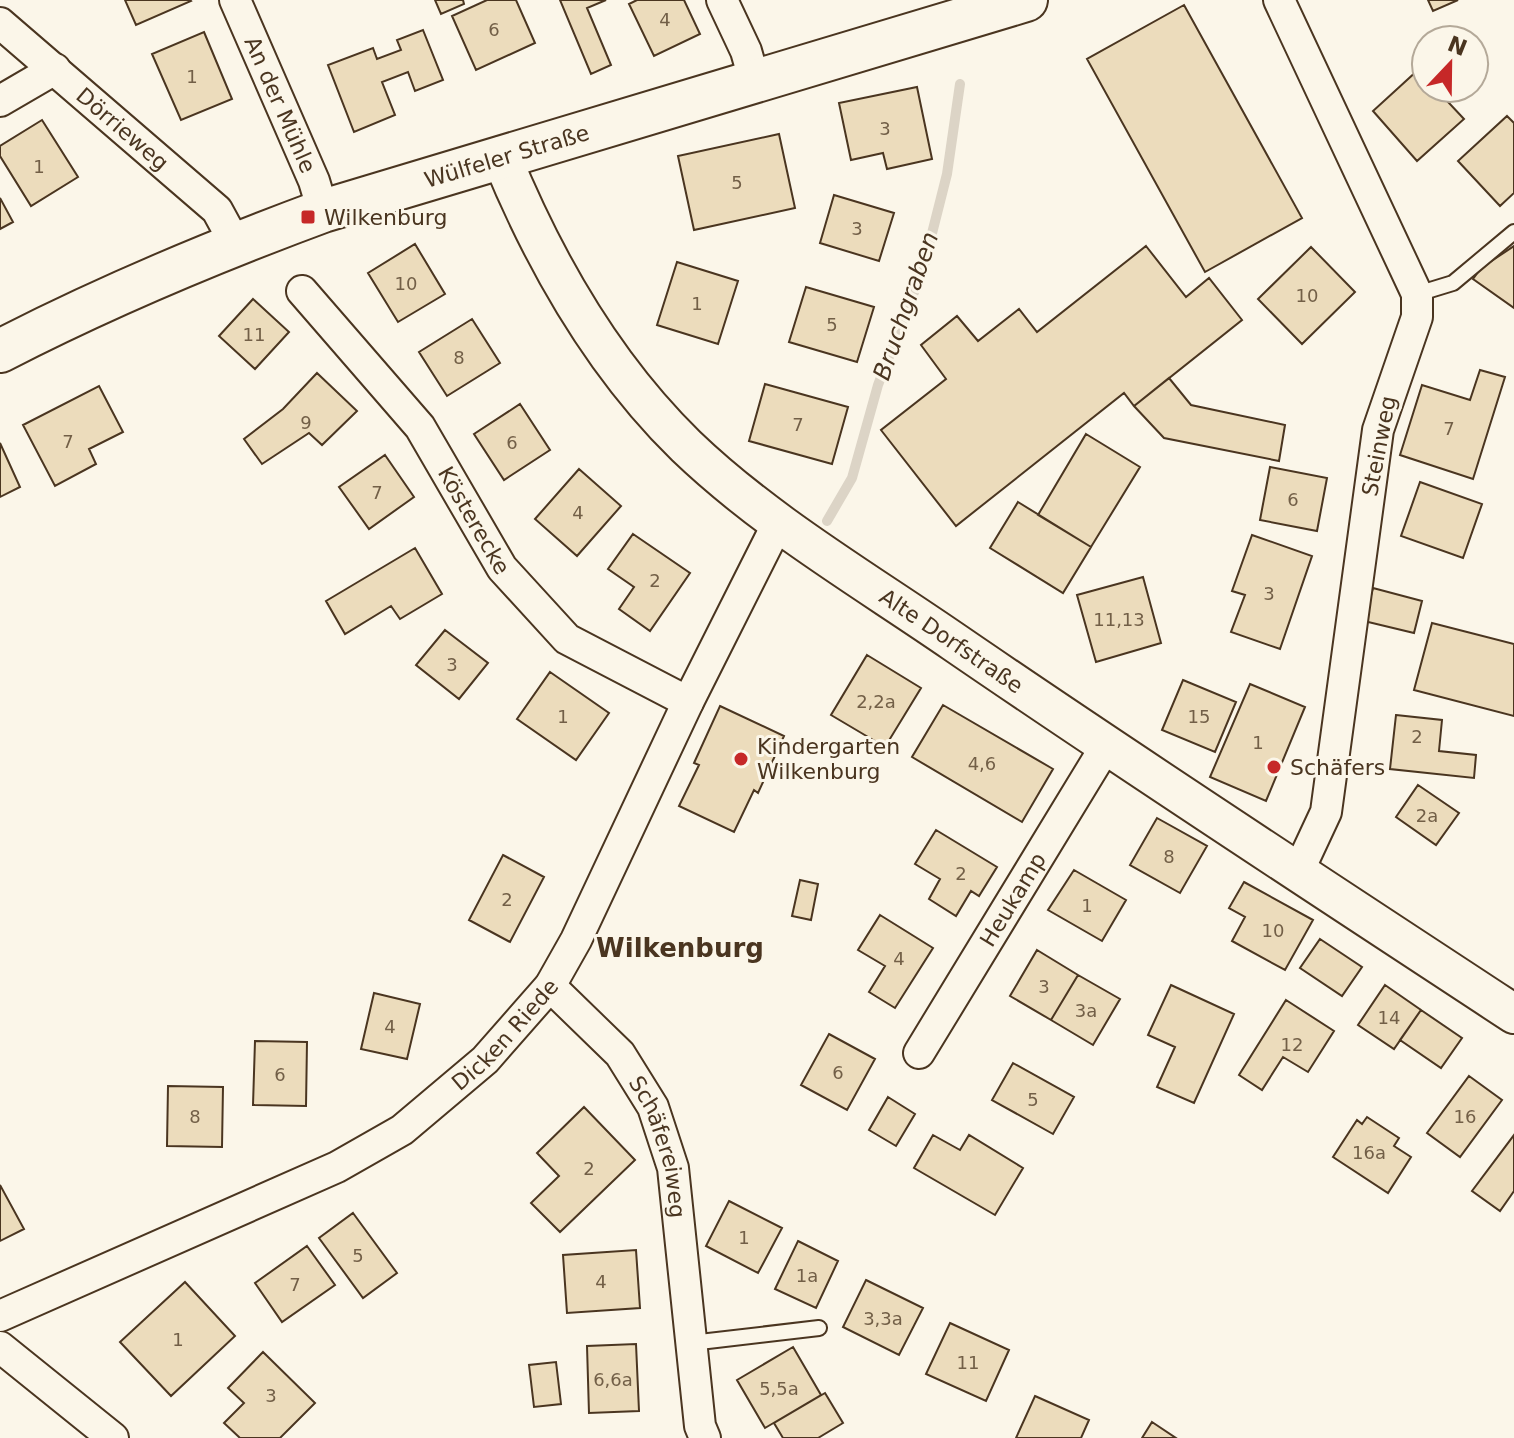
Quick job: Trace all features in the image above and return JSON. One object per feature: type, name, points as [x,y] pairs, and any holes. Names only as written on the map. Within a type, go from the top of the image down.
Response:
[{"type":"main road","name":"Wülfeler Straße","points":[[0,351],[95,302],[235,243],[323,211],[754,79],[1026,0]]},
{"type":"street","name":"An der Mühle","points":[[235,0],[314,181],[323,211]]},
{"type":"street","points":[[722,0],[746,51],[754,79]]},
{"type":"street","points":[[1279,0],[1417,294]]},
{"type":"street","name":"Dörrieweg","points":[[0,23],[217,210],[235,243]]},
{"type":"street","points":[[0,101],[55,69]]},
{"type":"street","name":"Alte Dorfstraße","points":[[501,156],[526,217],[563,284],[621,373],[686,446],[779,521],[1106,746],[1514,1014]]},
{"type":"street","name":"Kösterecke","points":[[302,291],[420,427],[502,568],[567,639],[688,702]]},
{"type":"street","name":"Steinweg","points":[[1298,872],[1326,812],[1378,430],[1417,317],[1417,294]]},
{"type":"street","name":"Dicken Riede","points":[[0,1316],[337,1167],[402,1130],[485,1060],[550,986],[576,940],[688,702],[779,521]]},
{"type":"street","name":"Heukamp","points":[[919,1053],[1106,746]]},
{"type":"street","name":"Schäfereiweg","points":[[550,986],[620,1054],[653,1107],[673,1168],[700,1426],[705,1438]]},
{"type":"street","points":[[0,1347],[113,1438]]},
{"type":"lane","points":[[1417,294],[1453,283],[1514,232]]},
{"type":"lane","points":[[691,1343],[819,1328]]},
{"type":"building","points":[[125,0],[190,0],[191,1],[136,25]]},
{"type":"building","points":[[435,0],[463,0],[464,4],[441,14]]},
{"type":"building","points":[[487,0],[516,0],[535,43],[476,70],[452,16]]},
{"type":"building","points":[[560,0],[606,0],[587,8],[611,65],[591,74]]},
{"type":"building","points":[[637,0],[684,0],[700,34],[654,56],[629,4]]},
{"type":"building","points":[[1428,0],[1458,0],[1433,11]]},
{"type":"building","points":[[1184,5],[1302,218],[1205,272],[1087,59]]},
{"type":"building","points":[[423,30],[443,80],[415,91],[408,72],[382,82],[395,115],[354,132],[328,65],[373,48],[377,59],[401,50],[397,40]]},
{"type":"building","points":[[204,32],[232,99],[181,120],[152,54]]},
{"type":"building","points":[[1410,77],[1410,104],[1450,104],[1464,119],[1417,161],[1373,111]]},
{"type":"building","points":[[917,87],[932,159],[887,169],[883,153],[851,160],[839,103]]},
{"type":"building","points":[[1507,116],[1514,123],[1514,193],[1500,206],[1458,161]]},
{"type":"building","points":[[42,120],[78,177],[31,206],[0,156],[0,146]]},
{"type":"building","points":[[779,134],[795,208],[694,230],[678,156]]},
{"type":"building","points":[[834,195],[894,213],[879,261],[820,243]]},
{"type":"building","points":[[0,198],[13,222],[0,229]]},
{"type":"building","points":[[415,244],[445,294],[398,322],[368,273]]},
{"type":"building","points":[[1146,246],[1186,297],[1209,278],[1242,320],[1134,406],[1124,393],[956,526],[881,430],[946,379],[921,345],[957,316],[978,341],[1019,309],[1037,332]]},
{"type":"building","points":[[1514,246],[1514,308],[1473,279],[1481,268]]},
{"type":"building","points":[[1311,247],[1355,292],[1302,344],[1258,299]]},
{"type":"building","points":[[677,262],[738,281],[718,344],[657,325]]},
{"type":"building","points":[[806,287],[874,307],[857,362],[789,342]]},
{"type":"building","points":[[253,299],[289,332],[255,369],[219,336]]},
{"type":"building","points":[[472,319],[500,363],[447,396],[419,352]]},
{"type":"building","points":[[1480,370],[1505,377],[1473,479],[1400,455],[1422,385],[1470,400]]},
{"type":"building","points":[[317,373],[357,411],[322,445],[309,433],[262,464],[244,439],[283,409]]},
{"type":"building","points":[[1169,378],[1191,405],[1285,425],[1279,461],[1164,438],[1134,406]]},
{"type":"building","points":[[765,384],[848,407],[832,464],[749,441]]},
{"type":"building","points":[[99,386],[123,432],[89,449],[96,464],[55,486],[23,425]]},
{"type":"building","points":[[520,404],[550,450],[504,480],[474,434]]},
{"type":"building","points":[[1086,434],[1140,467],[1091,547],[1038,515]]},
{"type":"building","points":[[0,443],[20,487],[0,497]]},
{"type":"building","points":[[385,455],[414,497],[369,529],[339,487]]},
{"type":"building","points":[[1270,467],[1327,478],[1317,531],[1260,520]]},
{"type":"building","points":[[579,469],[621,506],[577,556],[535,519]]},
{"type":"building","points":[[1420,482],[1482,504],[1463,558],[1401,536]]},
{"type":"building","points":[[1018,502],[1091,547],[1063,593],[990,548]]},
{"type":"building","points":[[633,534],[690,573],[650,631],[619,609],[634,587],[608,569]]},
{"type":"building","points":[[1252,535],[1312,556],[1280,649],[1231,632],[1245,595],[1232,591]]},
{"type":"building","points":[[415,548],[442,594],[400,619],[391,606],[345,634],[326,601]]},
{"type":"building","points":[[1143,577],[1161,643],[1096,662],[1077,595]]},
{"type":"building","points":[[1373,588],[1422,601],[1414,633],[1364,621]]},
{"type":"building","points":[[1432,623],[1514,644],[1514,716],[1414,690]]},
{"type":"building","points":[[445,630],[488,663],[459,699],[416,665]]},
{"type":"building","points":[[867,655],[921,688],[885,747],[831,715]]},
{"type":"building","points":[[550,672],[609,713],[576,760],[517,719]]},
{"type":"building","points":[[1183,680],[1236,702],[1215,752],[1162,730]]},
{"type":"building","points":[[1250,684],[1305,707],[1266,801],[1210,777]]},
{"type":"building","points":[[943,705],[1053,769],[1022,822],[912,757]]},
{"type":"building","points":[[720,706],[784,736],[758,793],[754,790],[734,832],[679,806],[699,765],[694,763]]},
{"type":"building","points":[[1396,715],[1442,720],[1439,751],[1476,755],[1474,778],[1390,769]]},
{"type":"building","points":[[1418,785],[1459,813],[1436,845],[1396,817]]},
{"type":"building","points":[[1157,818],[1207,846],[1180,893],[1130,865]]},
{"type":"building","points":[[936,830],[997,867],[979,896],[971,891],[956,916],[929,899],[940,879],[915,864]]},
{"type":"building","points":[[503,855],[544,877],[510,942],[469,920]]},
{"type":"building","points":[[1074,870],[1126,900],[1102,941],[1048,910]]},
{"type":"building","points":[[800,880],[818,884],[811,920],[792,916]]},
{"type":"building","points":[[1244,882],[1313,920],[1285,970],[1232,941],[1245,917],[1229,908]]},
{"type":"building","points":[[880,915],[933,948],[895,1008],[869,992],[885,966],[858,950]]},
{"type":"building","points":[[1320,939],[1362,967],[1342,996],[1300,968]]},
{"type":"building","points":[[1037,950],[1078,975],[1051,1020],[1010,996]]},
{"type":"building","points":[[1078,975],[1120,999],[1093,1045],[1051,1020]]},
{"type":"building","points":[[1171,985],[1234,1014],[1194,1103],[1157,1087],[1175,1047],[1148,1035]]},
{"type":"building","points":[[1385,985],[1421,1010],[1394,1049],[1358,1025]]},
{"type":"building","points":[[374,993],[420,1004],[407,1059],[361,1049]]},
{"type":"building","points":[[1286,1000],[1334,1031],[1308,1072],[1283,1057],[1262,1090],[1239,1075]]},
{"type":"building","points":[[1421,1010],[1462,1038],[1441,1068],[1400,1040]]},
{"type":"building","points":[[829,1034],[875,1059],[847,1110],[801,1085]]},
{"type":"building","points":[[255,1041],[307,1042],[306,1106],[253,1105]]},
{"type":"building","points":[[1013,1063],[1074,1097],[1053,1134],[992,1100]]},
{"type":"building","points":[[1469,1076],[1502,1100],[1460,1157],[1427,1133]]},
{"type":"building","points":[[168,1086],[223,1087],[222,1147],[167,1146]]},
{"type":"building","points":[[888,1097],[915,1114],[896,1146],[869,1130]]},
{"type":"building","points":[[584,1107],[635,1160],[560,1232],[531,1203],[559,1176],[537,1153]]},
{"type":"building","points":[[1367,1117],[1399,1138],[1394,1146],[1411,1157],[1388,1193],[1333,1157],[1357,1120],[1362,1124]]},
{"type":"building","points":[[933,1135],[960,1150],[969,1135],[1023,1168],[995,1215],[914,1168]]},
{"type":"building","points":[[1514,1135],[1514,1191],[1500,1211],[1472,1191]]},
{"type":"building","points":[[0,1185],[24,1229],[0,1241]]},
{"type":"building","points":[[729,1201],[782,1228],[758,1273],[706,1246]]},
{"type":"building","points":[[353,1213],[397,1273],[363,1298],[319,1238]]},
{"type":"building","points":[[798,1241],[838,1261],[816,1308],[775,1289]]},
{"type":"building","points":[[307,1246],[335,1285],[282,1322],[255,1283]]},
{"type":"building","points":[[636,1250],[640,1308],[567,1313],[563,1255]]},
{"type":"building","points":[[866,1280],[923,1308],[899,1355],[843,1327]]},
{"type":"building","points":[[185,1282],[235,1336],[171,1396],[120,1342]]},
{"type":"building","points":[[950,1323],[1009,1350],[986,1401],[926,1374]]},
{"type":"building","points":[[636,1344],[639,1411],[589,1413],[587,1346]]},
{"type":"building","points":[[793,1347],[821,1395],[765,1428],[737,1380]]},
{"type":"building","points":[[263,1352],[315,1403],[280,1438],[240,1438],[224,1423],[244,1403],[228,1388]]},
{"type":"building","points":[[556,1362],[561,1404],[534,1407],[529,1365]]},
{"type":"building","points":[[825,1393],[843,1423],[818,1438],[783,1438],[774,1423]]},
{"type":"building","points":[[1035,1396],[1089,1420],[1081,1438],[1016,1438]]},
{"type":"building","points":[[1152,1422],[1176,1438],[1142,1438]]},
{"type":"waterway","name":"Bruchgraben","points":[[827,521],[852,478],[878,385],[923,269],[947,174],[960,84]]},
{"type":"place","name":"Wilkenburg","points":[[308,217]]},
{"type":"place","name":"Kindergarten Wilkenburg","points":[[741,759]]},
{"type":"place","name":"Schäfers","points":[[1274,767]]},
{"type":"district","name":"Wilkenburg","points":[[680,948]]}]
